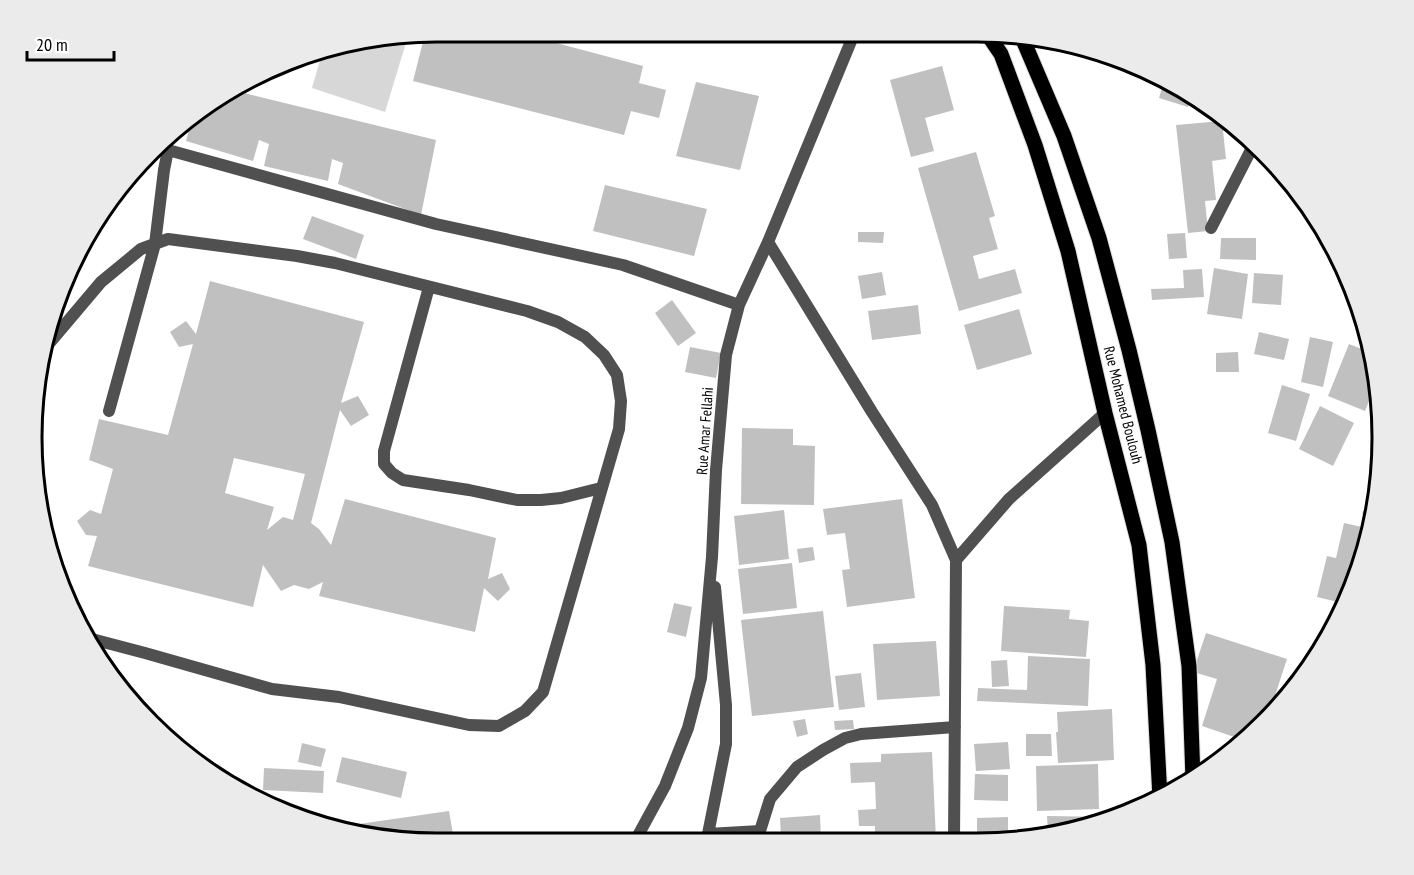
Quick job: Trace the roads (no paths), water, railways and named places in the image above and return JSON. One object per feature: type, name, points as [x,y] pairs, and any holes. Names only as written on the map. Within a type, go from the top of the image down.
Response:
[{"type":"main road","name":"Rue Mohamed Boulouh","points":[[993,43],[1000,54],[1035,145],[1068,251],[1105,413],[1139,545],[1153,665],[1159,788]]},
{"type":"main road","points":[[1026,45],[1064,136],[1099,238],[1148,430],[1172,542],[1189,666],[1193,768]]},
{"type":"street","name":"Rue Amar Fellahi","points":[[639,833],[665,786],[688,728],[701,678],[726,355],[739,305],[768,242],[851,42]]},
{"type":"street","points":[[165,151],[436,224],[623,265],[739,305]]},
{"type":"street","points":[[1211,228],[1250,152]]},
{"type":"street","points":[[109,411],[155,244],[164,170],[162,154]]},
{"type":"street","points":[[55,337],[101,282],[141,249],[168,239],[335,263],[527,311],[558,322],[585,337],[604,355],[617,375],[621,401],[619,429],[543,692],[525,711],[499,726],[469,725],[339,697],[272,689],[99,641]]},
{"type":"street","points":[[768,242],[932,505],[956,560],[954,833]]},
{"type":"street","points":[[429,287],[384,451],[384,464],[403,480],[517,500],[561,498],[602,488]]},
{"type":"street","points":[[956,560],[1009,499],[1105,413]]},
{"type":"street","points":[[709,833],[726,744],[726,705],[712,557]]},
{"type":"street","points":[[745,833],[760,831],[770,799],[797,767],[845,738],[861,734],[956,727]]}]
